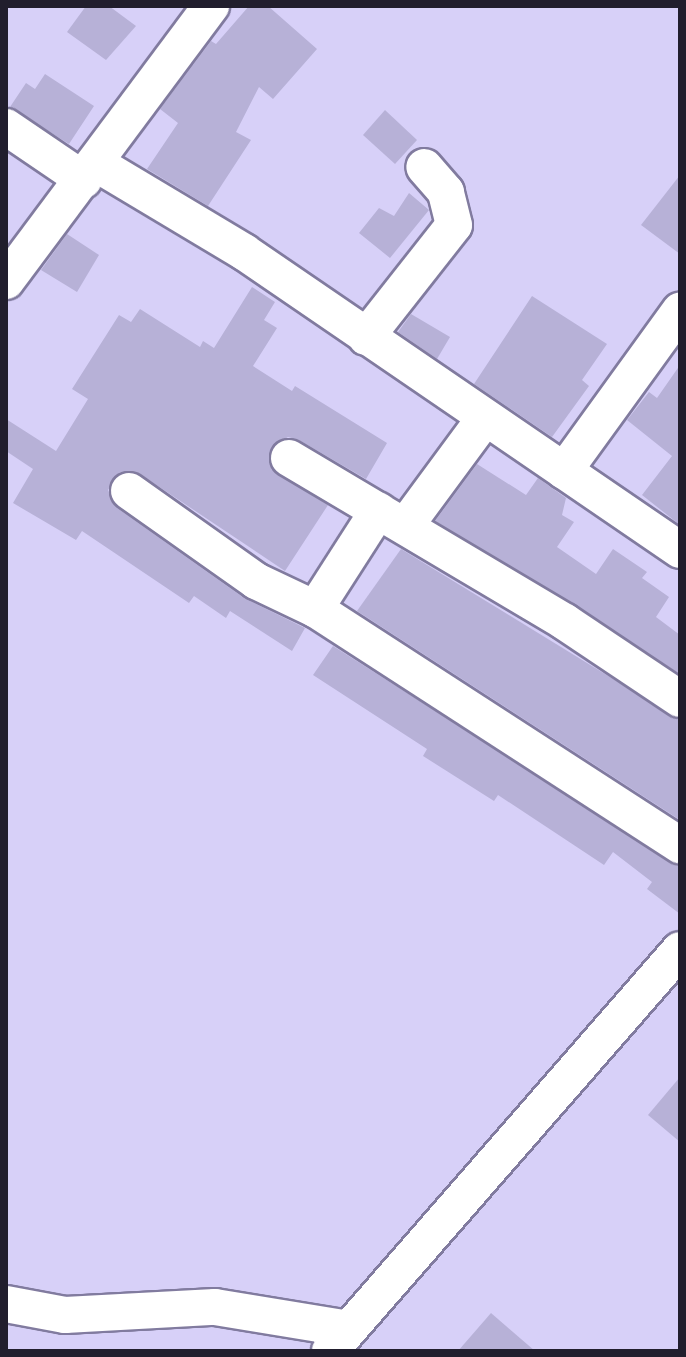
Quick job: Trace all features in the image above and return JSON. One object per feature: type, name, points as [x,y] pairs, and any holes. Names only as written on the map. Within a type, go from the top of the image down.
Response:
[{"type":"street","points":[[6,281],[211,6]]},
{"type":"street","points":[[6,127],[244,252],[680,550]]},
{"type":"street","points":[[366,337],[454,225],[446,192],[424,167]]},
{"type":"street","points":[[564,471],[680,311]]},
{"type":"street","points":[[315,609],[392,518],[485,418]]},
{"type":"street","points":[[289,458],[392,518],[680,699]]},
{"type":"street","points":[[129,491],[256,581],[315,609],[680,845]]},
{"type":"street","points":[[6,1304],[65,1315],[215,1307],[340,1340],[680,950]]},
{"type":"building","points":[[86,6],[109,6],[136,26],[106,60],[67,32]]},
{"type":"building","points":[[249,6],[268,6],[317,49],[273,99],[259,87],[236,132],[251,140],[208,206],[147,169],[178,123],[160,109],[211,41],[216,44]]},
{"type":"building","points":[[45,74],[94,106],[69,144],[10,107],[26,83],[35,89]]},
{"type":"building","points":[[385,110],[417,140],[395,164],[363,135]]},
{"type":"building","points":[[680,175],[680,254],[641,225]]},
{"type":"building","points":[[409,193],[429,210],[390,258],[359,233],[379,208],[394,216]]},
{"type":"building","points":[[67,234],[99,255],[77,292],[41,270]]},
{"type":"building","points":[[252,287],[275,302],[264,320],[277,328],[253,366],[292,391],[295,386],[387,443],[366,479],[299,440],[288,437],[271,447],[271,469],[328,505],[285,571],[140,474],[120,472],[108,490],[117,508],[244,598],[305,628],[292,651],[230,611],[226,618],[194,596],[189,603],[82,531],[76,540],[13,503],[33,469],[6,451],[6,419],[56,451],[88,399],[72,389],[119,315],[131,322],[140,309],[200,347],[203,341],[214,348]]},
{"type":"building","points":[[532,296],[607,344],[582,380],[589,386],[552,437],[474,384]]},
{"type":"building","points":[[411,314],[450,337],[437,359],[398,332]]},
{"type":"building","points":[[680,365],[680,525],[642,495],[672,456],[627,420],[649,392],[657,398]]},
{"type":"building","points":[[477,464],[526,495],[538,478],[566,498],[562,515],[574,522],[557,547],[596,574],[613,549],[647,572],[642,578],[669,597],[656,617],[680,635],[680,674],[435,521]]},
{"type":"building","points":[[401,549],[680,720],[680,820],[357,611]]},
{"type":"building","points":[[333,646],[680,866],[680,914],[647,889],[652,882],[613,852],[604,865],[498,795],[494,801],[423,756],[427,749],[313,675]]},
{"type":"building","points":[[680,1077],[680,1142],[648,1115]]},
{"type":"building","points":[[491,1313],[535,1351],[458,1351]]}]
